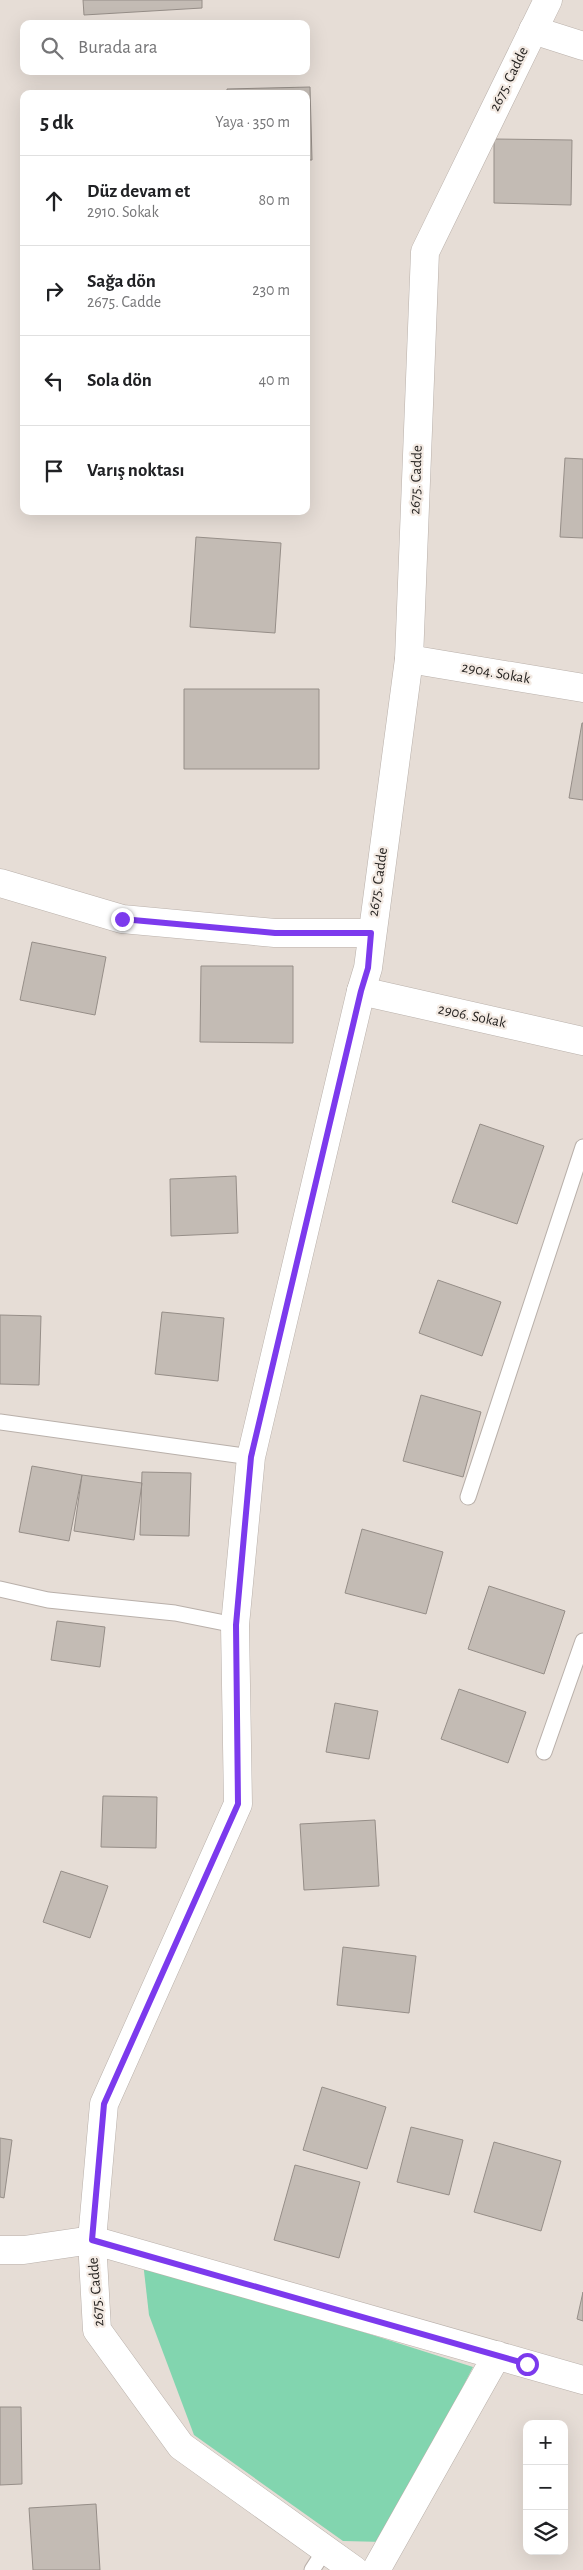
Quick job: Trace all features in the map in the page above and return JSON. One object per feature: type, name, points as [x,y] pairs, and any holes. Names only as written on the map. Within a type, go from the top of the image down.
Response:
[{"type":"street","name":"2675. Cadde","points":[[354,2570],[319,2560],[181,2446],[97,2330],[92,2240],[104,2104],[238,1804],[236,1625],[251,1457],[368,968],[371,933],[410,658],[425,252],[548,0]]},
{"type":"street","points":[[533,30],[583,46]]},
{"type":"street","name":"2904. Sokak","points":[[410,658],[583,688]]},
{"type":"street","points":[[0,883],[122,919],[275,933],[371,933]]},
{"type":"street","name":"2906. Sokak","points":[[361,991],[583,1040]]},
{"type":"street","points":[[0,2250],[24,2250],[92,2240],[583,2380]]},
{"type":"street","points":[[376,2570],[497,2355]]},
{"type":"lane","points":[[468,1497],[583,1147]]},
{"type":"lane","points":[[0,1422],[251,1457]]},
{"type":"lane","points":[[0,1589],[48,1600],[175,1612],[236,1625]]},
{"type":"lane","points":[[544,1752],[583,1641]]},
{"type":"green space","points":[[143,2262],[473,2367],[384,2542],[343,2541],[194,2435],[149,2315]]},
{"type":"building","points":[[83,0],[202,0],[202,8],[84,15]]},
{"type":"building","points":[[310,87],[312,160],[310,160],[310,90],[227,89]]},
{"type":"building","points":[[494,139],[572,140],[571,205],[494,203]]},
{"type":"building","points":[[565,458],[583,459],[583,538],[560,537]]},
{"type":"building","points":[[196,537],[281,543],[275,633],[190,627]]},
{"type":"building","points":[[184,689],[319,689],[319,769],[184,769]]},
{"type":"building","points":[[583,723],[583,800],[569,798]]},
{"type":"building","points":[[32,942],[106,957],[95,1015],[20,1000]]},
{"type":"building","points":[[201,966],[293,966],[293,1043],[200,1042]]},
{"type":"building","points":[[480,1124],[544,1146],[517,1224],[452,1202]]},
{"type":"building","points":[[236,1176],[238,1233],[171,1236],[170,1179]]},
{"type":"building","points":[[438,1280],[501,1302],[482,1356],[419,1333]]},
{"type":"building","points":[[162,1312],[224,1318],[218,1381],[155,1374]]},
{"type":"building","points":[[0,1315],[41,1316],[39,1385],[0,1384]]},
{"type":"building","points":[[421,1395],[481,1412],[463,1477],[403,1461]]},
{"type":"building","points":[[32,1466],[82,1475],[69,1541],[19,1532]]},
{"type":"building","points":[[142,1472],[191,1473],[189,1536],[140,1535]]},
{"type":"building","points":[[82,1475],[142,1483],[134,1540],[74,1531]]},
{"type":"building","points":[[362,1529],[443,1552],[426,1614],[345,1593]]},
{"type":"building","points":[[489,1586],[565,1611],[544,1674],[468,1649]]},
{"type":"building","points":[[57,1621],[105,1627],[100,1667],[51,1660]]},
{"type":"building","points":[[459,1689],[526,1712],[508,1763],[441,1739]]},
{"type":"building","points":[[335,1703],[378,1711],[369,1759],[326,1752]]},
{"type":"building","points":[[103,1796],[157,1797],[156,1848],[101,1847]]},
{"type":"building","points":[[375,1820],[379,1886],[304,1890],[300,1824]]},
{"type":"building","points":[[61,1871],[108,1886],[90,1938],[43,1922]]},
{"type":"building","points":[[343,1947],[416,1956],[409,2013],[337,2005]]},
{"type":"building","points":[[322,2087],[386,2107],[367,2169],[303,2150]]},
{"type":"building","points":[[411,2127],[463,2140],[449,2195],[397,2182]]},
{"type":"building","points":[[0,2138],[12,2140],[4,2198],[0,2197]]},
{"type":"building","points":[[494,2142],[561,2161],[541,2231],[474,2212]]},
{"type":"building","points":[[295,2165],[360,2182],[339,2258],[274,2240]]},
{"type":"building","points":[[583,2292],[583,2321],[577,2319]]},
{"type":"building","points":[[0,2407],[21,2407],[22,2484],[0,2485]]},
{"type":"building","points":[[96,2504],[100,2570],[33,2570],[29,2508]]},
{"type":"route","points":[[122,919],[275,933],[371,933],[368,968],[251,1457],[236,1625],[238,1804],[104,2104],[92,2240],[527,2364]]}]
